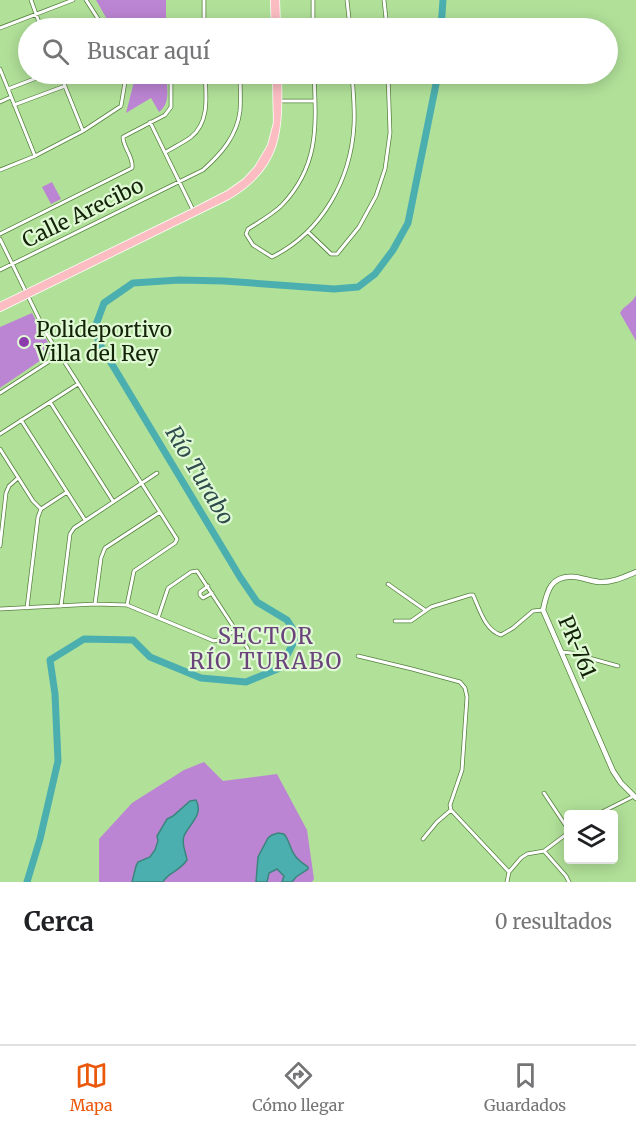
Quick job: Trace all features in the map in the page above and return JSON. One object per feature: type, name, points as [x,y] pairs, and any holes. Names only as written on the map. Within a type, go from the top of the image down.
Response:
[{"type":"main road","points":[[275,0],[276,18]]},
{"type":"main road","points":[[0,307],[235,194],[245,186],[267,161],[276,141],[279,122],[277,84]]},
{"type":"street","points":[[31,0],[37,18]]},
{"type":"street","points":[[25,18],[73,0]]},
{"type":"street","points":[[86,0],[98,18]]},
{"type":"street","points":[[204,0],[204,18]]},
{"type":"street","points":[[313,0],[313,18]]},
{"type":"street","points":[[347,0],[349,18]]},
{"type":"street","points":[[384,0],[386,18]]},
{"type":"street","points":[[0,28],[18,21]]},
{"type":"street","points":[[0,69],[35,156]]},
{"type":"street","points":[[8,89],[21,84]]},
{"type":"street","points":[[0,170],[35,156],[83,131],[120,106],[125,84]]},
{"type":"street","points":[[0,234],[132,168],[133,162],[123,137],[165,115],[171,107],[171,84]]},
{"type":"street","points":[[165,152],[192,136],[200,126],[205,115],[205,84]]},
{"type":"street","name":"Calle Arecibo","points":[[0,270],[203,170],[220,155],[233,134],[240,112],[240,84]]},
{"type":"street","points":[[314,84],[316,127],[314,145],[302,178],[281,206],[254,225],[246,234],[252,245],[272,257],[286,250],[308,232],[334,197],[350,158],[354,124],[352,84]]},
{"type":"street","points":[[308,232],[331,254],[337,254],[360,227],[376,196],[385,169],[390,133],[388,84]]},
{"type":"street","points":[[14,105],[64,86],[83,131]]},
{"type":"street","points":[[0,102],[11,97]]},
{"type":"street","points":[[278,101],[315,100]]},
{"type":"street","points":[[150,122],[194,212]]},
{"type":"street","points":[[0,239],[59,354],[176,536],[175,543],[134,571],[127,605]]},
{"type":"street","points":[[0,393],[59,354]]},
{"type":"street","points":[[0,434],[78,384]]},
{"type":"street","points":[[50,402],[113,501]]},
{"type":"street","points":[[21,420],[85,520]]},
{"type":"street","points":[[0,449],[33,501],[41,509]]},
{"type":"street","points":[[61,606],[70,534],[74,528],[157,473]]},
{"type":"street","points":[[0,546],[6,493],[9,486],[18,478]]},
{"type":"street","points":[[27,608],[41,509],[67,492]]},
{"type":"street","points":[[95,604],[101,558],[105,548],[160,512]]},
{"type":"street","points":[[158,618],[168,588],[191,572],[197,571],[248,649]]},
{"type":"street","name":"PR-761","points":[[636,572],[613,581],[600,582],[575,577],[556,579],[547,592],[543,610],[613,771],[621,783],[636,796]]},
{"type":"street","points":[[388,584],[425,610]]},
{"type":"street","points":[[208,586],[200,592],[200,595],[203,598],[212,593]]},
{"type":"street","points":[[395,621],[411,621],[430,607],[473,595],[487,625],[493,632],[501,635],[513,628],[532,611],[543,610]]},
{"type":"street","points":[[0,609],[95,604],[127,605],[214,641],[236,630]]},
{"type":"street","points":[[562,652],[618,666]]},
{"type":"street","points":[[358,656],[460,682],[465,688],[467,697],[462,770],[450,805],[451,810],[509,872]]},
{"type":"street","points":[[544,793],[564,825]]},
{"type":"street","points":[[606,810],[636,796]]},
{"type":"street","points":[[423,839],[451,810]]},
{"type":"street","points":[[507,882],[509,872],[516,863],[527,854],[544,851],[564,834]]},
{"type":"street","points":[[544,851],[569,882]]},
{"type":"shaded area","points":[[96,0],[166,0],[166,18],[106,18]]},
{"type":"shaded area","points":[[133,84],[167,84],[167,99],[159,112],[151,98],[126,113]]},
{"type":"shaded area","points":[[52,182],[61,199],[51,204],[42,187]]},
{"type":"shaded area","points":[[636,295],[636,341],[620,313]]},
{"type":"shaded area","name":"Polideportivo Villa del Rey","points":[[32,313],[53,352],[0,388],[0,327]]},
{"type":"shaded area","points":[[204,762],[223,781],[277,774],[307,830],[314,879],[312,882],[99,882],[99,839],[132,803],[184,770]]},
{"type":"water","points":[[196,800],[197,815],[183,839],[187,860],[163,882],[132,882],[138,862],[150,857],[155,850],[157,836],[167,819],[190,801]]},
{"type":"water","points":[[278,833],[284,834],[294,854],[308,869],[292,882],[282,882],[284,876],[277,869],[269,873],[267,882],[256,882],[258,857],[268,838]]},
{"type":"waterway","name":"Río Turabo","points":[[442,18],[443,0]]},
{"type":"waterway","name":"Río Turabo","points":[[27,882],[40,839],[58,761],[55,694],[50,660],[84,639],[133,640],[150,657],[201,678],[246,682],[280,668],[295,640],[294,631],[287,620],[257,602],[240,577],[101,346],[94,330],[104,303],[133,283],[179,280],[334,289],[358,287],[375,274],[393,250],[408,223],[436,84]]},
{"type":"place","name":"Polideportivo Villa del Rey","points":[[24,342]]},
{"type":"district","name":"SECTOR RÍO TURABO","points":[[266,648]]}]
